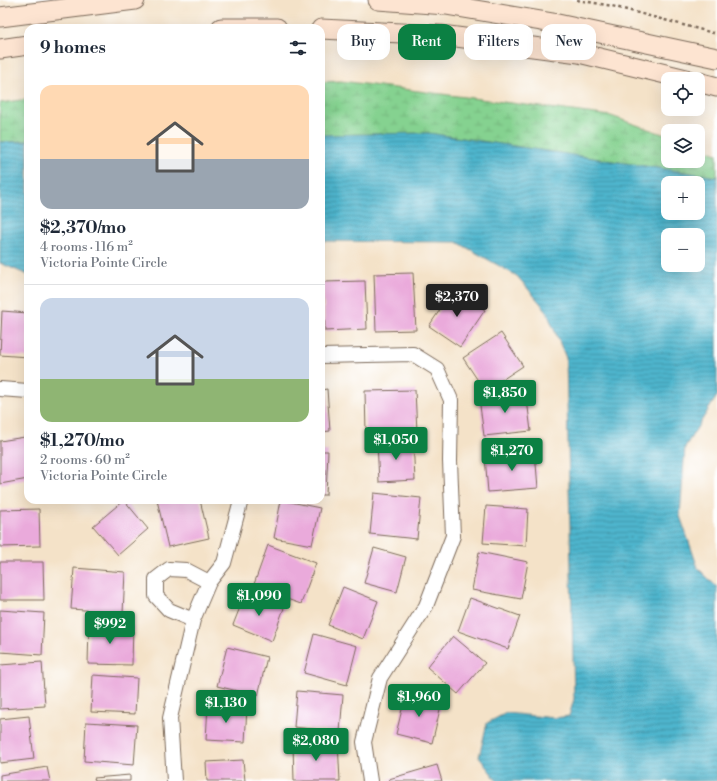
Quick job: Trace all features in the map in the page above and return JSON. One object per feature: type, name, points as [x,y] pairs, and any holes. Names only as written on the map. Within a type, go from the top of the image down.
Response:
[{"type":"street","points":[[0,17],[135,0]]},
{"type":"street","points":[[378,0],[446,5],[553,23],[717,58]]},
{"type":"street","points":[[325,29],[441,35],[579,53],[661,73]]},
{"type":"street","points":[[0,49],[24,46]]},
{"type":"street","points":[[705,84],[717,87]]},
{"type":"street","points":[[325,356],[412,354],[437,369],[451,400],[450,461],[453,536],[426,606],[380,678],[364,742],[370,781]]},
{"type":"street","points":[[0,389],[24,391]]},
{"type":"street","points":[[174,781],[170,718],[193,620],[209,582],[224,563],[240,504]]},
{"type":"street","points":[[193,620],[169,610],[156,596],[156,579],[169,569],[186,570],[209,582]]},
{"type":"path","points":[[577,0],[612,6],[717,34]]},
{"type":"green space","points":[[341,81],[611,116],[661,134],[661,168],[705,168],[705,150],[717,154],[717,177],[428,133],[325,135],[325,82]]},
{"type":"green space","points":[[24,100],[24,141],[0,142],[0,103]]},
{"type":"water","points":[[428,133],[717,177],[717,396],[685,447],[680,516],[698,568],[717,587],[717,781],[497,781],[479,757],[487,723],[506,713],[555,718],[569,716],[574,699],[566,358],[546,310],[517,276],[457,242],[325,241],[325,135]]},
{"type":"water","points":[[24,141],[24,273],[0,263],[0,142]]},
{"type":"building","points":[[413,273],[416,330],[376,331],[374,274]]},
{"type":"building","points":[[365,281],[367,329],[325,331],[325,282]]},
{"type":"building","points":[[454,289],[485,310],[460,347],[429,326]]},
{"type":"building","points":[[2,311],[24,313],[24,357],[0,355]]},
{"type":"building","points":[[501,333],[523,366],[485,391],[463,358]]},
{"type":"building","points":[[325,389],[327,389],[330,431],[325,432]]},
{"type":"building","points":[[415,390],[417,432],[366,433],[365,391]]},
{"type":"building","points":[[526,392],[531,431],[484,436],[479,398]]},
{"type":"building","points":[[24,437],[24,480],[0,484],[0,441]]},
{"type":"building","points":[[413,440],[415,480],[379,482],[377,442]]},
{"type":"building","points":[[325,451],[328,451],[326,495]]},
{"type":"building","points":[[535,452],[538,488],[488,492],[485,457]]},
{"type":"building","points":[[374,493],[421,498],[417,539],[370,534]]},
{"type":"building","points":[[119,504],[127,504],[148,529],[118,555],[93,526]]},
{"type":"building","points":[[158,504],[201,504],[209,538],[168,547]]},
{"type":"building","points":[[280,504],[300,504],[320,508],[312,545],[274,538]]},
{"type":"building","points":[[486,506],[528,509],[526,546],[483,543]]},
{"type":"building","points":[[39,509],[40,546],[0,547],[0,510]]},
{"type":"building","points":[[268,545],[316,563],[301,604],[253,587]]},
{"type":"building","points":[[374,548],[406,557],[397,592],[364,583]]},
{"type":"building","points":[[479,552],[528,562],[521,599],[472,590]]},
{"type":"building","points":[[0,562],[43,562],[44,600],[0,600]]},
{"type":"building","points":[[74,568],[125,572],[123,613],[71,609]]},
{"type":"building","points":[[343,587],[378,601],[363,639],[328,625]]},
{"type":"building","points":[[246,592],[284,608],[272,641],[233,625]]},
{"type":"building","points":[[470,598],[520,616],[508,649],[458,631]]},
{"type":"building","points":[[0,610],[44,613],[42,655],[0,652]]},
{"type":"building","points":[[89,625],[133,626],[132,665],[88,664]]},
{"type":"building","points":[[314,634],[357,646],[347,685],[304,673]]},
{"type":"building","points":[[453,636],[485,663],[458,694],[427,667]]},
{"type":"building","points":[[227,647],[267,657],[258,696],[217,686]]},
{"type":"building","points":[[42,662],[45,706],[0,709],[0,665]]},
{"type":"building","points":[[93,675],[137,678],[135,714],[91,712]]},
{"type":"building","points":[[297,691],[343,695],[340,732],[294,727]]},
{"type":"building","points":[[406,693],[442,701],[432,743],[396,734]]},
{"type":"building","points":[[208,705],[247,707],[245,742],[206,740]]},
{"type":"building","points":[[29,716],[34,759],[0,763],[0,719]]},
{"type":"building","points":[[86,722],[137,725],[134,765],[84,761]]},
{"type":"building","points":[[338,742],[340,781],[294,781],[293,744]]},
{"type":"building","points":[[243,760],[245,781],[207,781],[206,762]]},
{"type":"building","points":[[437,765],[442,781],[390,781],[389,779]]},
{"type":"building","points":[[47,767],[50,781],[0,781],[0,775]]},
{"type":"building","points":[[130,775],[130,781],[95,781],[94,778]]}]
